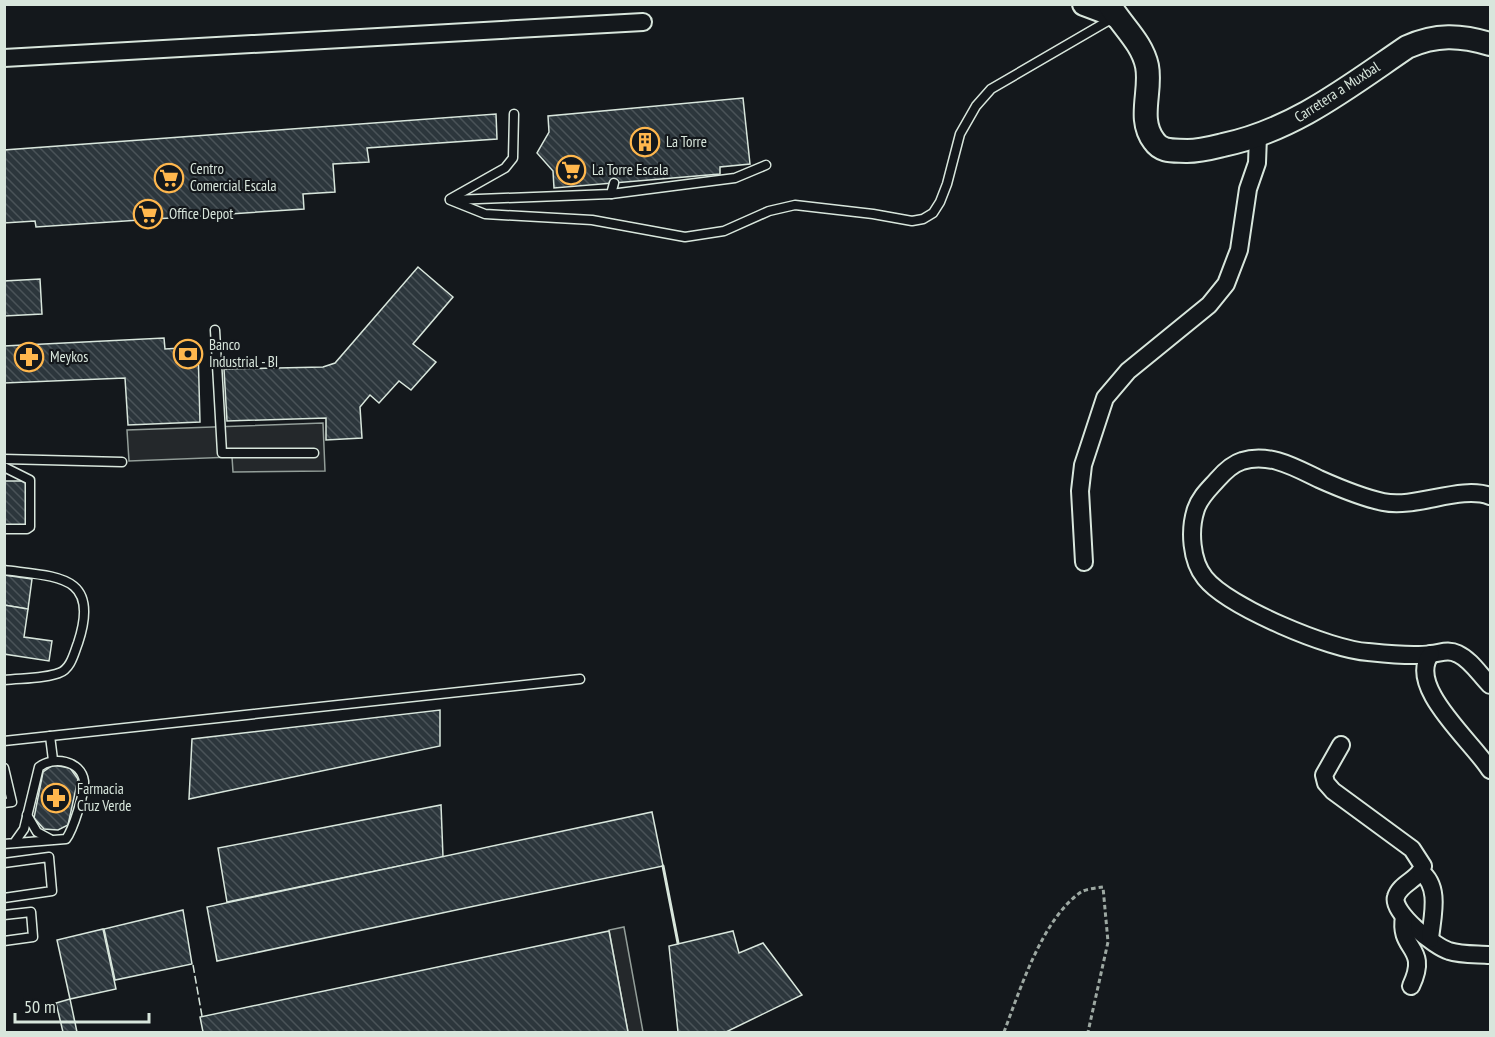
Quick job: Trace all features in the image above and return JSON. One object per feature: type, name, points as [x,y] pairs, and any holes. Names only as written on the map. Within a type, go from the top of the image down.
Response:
[{"type":"street","points":[[1084,4],[1112,10]]},
{"type":"street","name":"Carretera a Muxbal","points":[[1112,10],[1143,52],[1147,68],[1145,105],[1147,127],[1156,144],[1165,150],[1198,151],[1258,136],[1299,118],[1419,41],[1437,37],[1467,37],[1491,44]]},
{"type":"street","points":[[4,58],[643,22]]},
{"type":"street","points":[[1084,562],[1080,491],[1083,465],[1105,398],[1128,371],[1209,305],[1226,284],[1239,250],[1248,189],[1257,163],[1258,136]]},
{"type":"street","points":[[1491,496],[1474,493],[1410,502],[1384,502],[1322,480],[1288,464],[1268,459],[1252,459],[1232,466],[1199,501],[1193,519],[1192,535],[1197,566],[1205,578],[1247,609],[1324,643],[1365,652],[1431,654],[1451,651],[1459,654],[1491,685]]},
{"type":"street","points":[[1431,654],[1426,661],[1425,669],[1425,678],[1430,690],[1438,704],[1491,770]]},
{"type":"street","points":[[1341,745],[1324,775],[1326,783],[1341,797],[1412,849],[1423,866],[1421,872],[1399,890],[1395,899],[1397,908],[1404,917],[1439,947],[1451,952],[1491,955]]},
{"type":"street","points":[[1421,872],[1431,882],[1434,891],[1431,939]]},
{"type":"street","points":[[1404,917],[1402,928],[1405,938],[1417,955],[1418,965],[1410,986]]},
{"type":"lane","points":[[450,200],[485,214],[592,220],[685,237],[724,231],[769,211],[795,205],[912,221],[923,219],[933,213],[940,202],[960,134],[976,106],[991,89],[1112,10]]},
{"type":"lane","points":[[450,200],[505,168],[513,158],[514,114]]},
{"type":"lane","points":[[450,200],[611,194],[735,178],[766,165]]},
{"type":"lane","points":[[611,194],[614,183]]},
{"type":"lane","points":[[215,330],[222,453],[314,453]]},
{"type":"lane","points":[[4,459],[122,462]]},
{"type":"lane","points":[[4,467],[30,480],[30,504],[29,528],[4,529]]},
{"type":"lane","points":[[4,570],[66,580],[78,590],[82,597],[85,614],[74,655],[62,672],[4,680]]},
{"type":"lane","points":[[4,741],[580,679]]},
{"type":"lane","points":[[50,736],[52,760]]},
{"type":"lane","points":[[52,760],[76,767],[84,783],[72,831],[66,839],[9,844],[24,829],[39,767],[52,760]]},
{"type":"lane","points":[[4,768],[8,802]]},
{"type":"lane","points":[[27,815],[37,832],[56,841]]},
{"type":"lane","points":[[4,863],[49,857],[52,891],[4,898]]},
{"type":"lane","points":[[4,915],[31,912],[33,937],[4,941]]},
{"type":"path","points":[[1004,1032],[1040,945],[1057,915],[1082,891],[1103,887],[1108,942],[1088,1032]]},
{"type":"shaded area","points":[[323,423],[325,471],[233,472],[232,457],[129,461],[127,430]]},
{"type":"shaded area","points":[[624,927],[643,1032],[628,1032],[609,930]]},
{"type":"building","name":"La Torre","points":[[743,98],[750,164],[720,167],[720,174],[554,188],[553,171],[537,153],[549,132],[548,116]]},
{"type":"building","name":"Centro Comercial Escala","points":[[496,114],[497,139],[367,148],[369,162],[333,164],[335,192],[303,194],[304,209],[36,227],[35,221],[4,223],[4,150]]},
{"type":"building","points":[[418,267],[453,297],[413,344],[436,362],[411,390],[399,381],[379,403],[370,395],[360,407],[362,438],[326,440],[326,418],[227,421],[224,369],[323,367],[335,363]]},
{"type":"building","points":[[40,279],[42,314],[4,316],[4,281]]},
{"type":"building","points":[[164,338],[165,349],[198,347],[200,422],[128,425],[125,378],[4,383],[4,346]]},
{"type":"building","points":[[4,481],[28,481],[28,527],[4,526]]},
{"type":"building","points":[[4,575],[32,579],[28,609],[4,605]]},
{"type":"building","points":[[4,605],[28,609],[24,637],[52,641],[49,661],[4,654]]},
{"type":"building","points":[[440,710],[440,746],[189,799],[192,739]]},
{"type":"building","name":"Farmacia Cruz Verde","points":[[53,765],[70,768],[78,779],[68,825],[58,830],[44,829],[34,818],[43,772]]},
{"type":"building","points":[[441,805],[443,857],[227,902],[218,848]]},
{"type":"building","points":[[652,812],[663,866],[217,961],[207,907]]},
{"type":"building","points":[[183,910],[192,964],[115,980],[104,929]]},
{"type":"building","points":[[103,929],[116,989],[70,999],[57,940]]},
{"type":"building","points":[[609,931],[628,1032],[203,1032],[200,1017]]},
{"type":"building","points":[[733,931],[739,953],[763,943],[802,995],[726,1032],[678,1032],[669,946]]},
{"type":"building","points":[[70,999],[77,1032],[63,1032],[56,1003]]},
{"type":"fence","points":[[193,965],[202,1016]]},
{"type":"wall","points":[[663,866],[678,943]]},
{"type":"place","name":"La Torre","points":[[645,142]]},
{"type":"place","name":"La Torre Escala","points":[[571,170]]},
{"type":"place","name":"Centro Comercial Escala","points":[[169,178]]},
{"type":"place","name":"Office Depot","points":[[148,214]]},
{"type":"place","name":"Banco Industrial - BI","points":[[188,354]]},
{"type":"place","name":"Meykos","points":[[29,357]]},
{"type":"place","name":"Farmacia Cruz Verde","points":[[56,798]]}]
